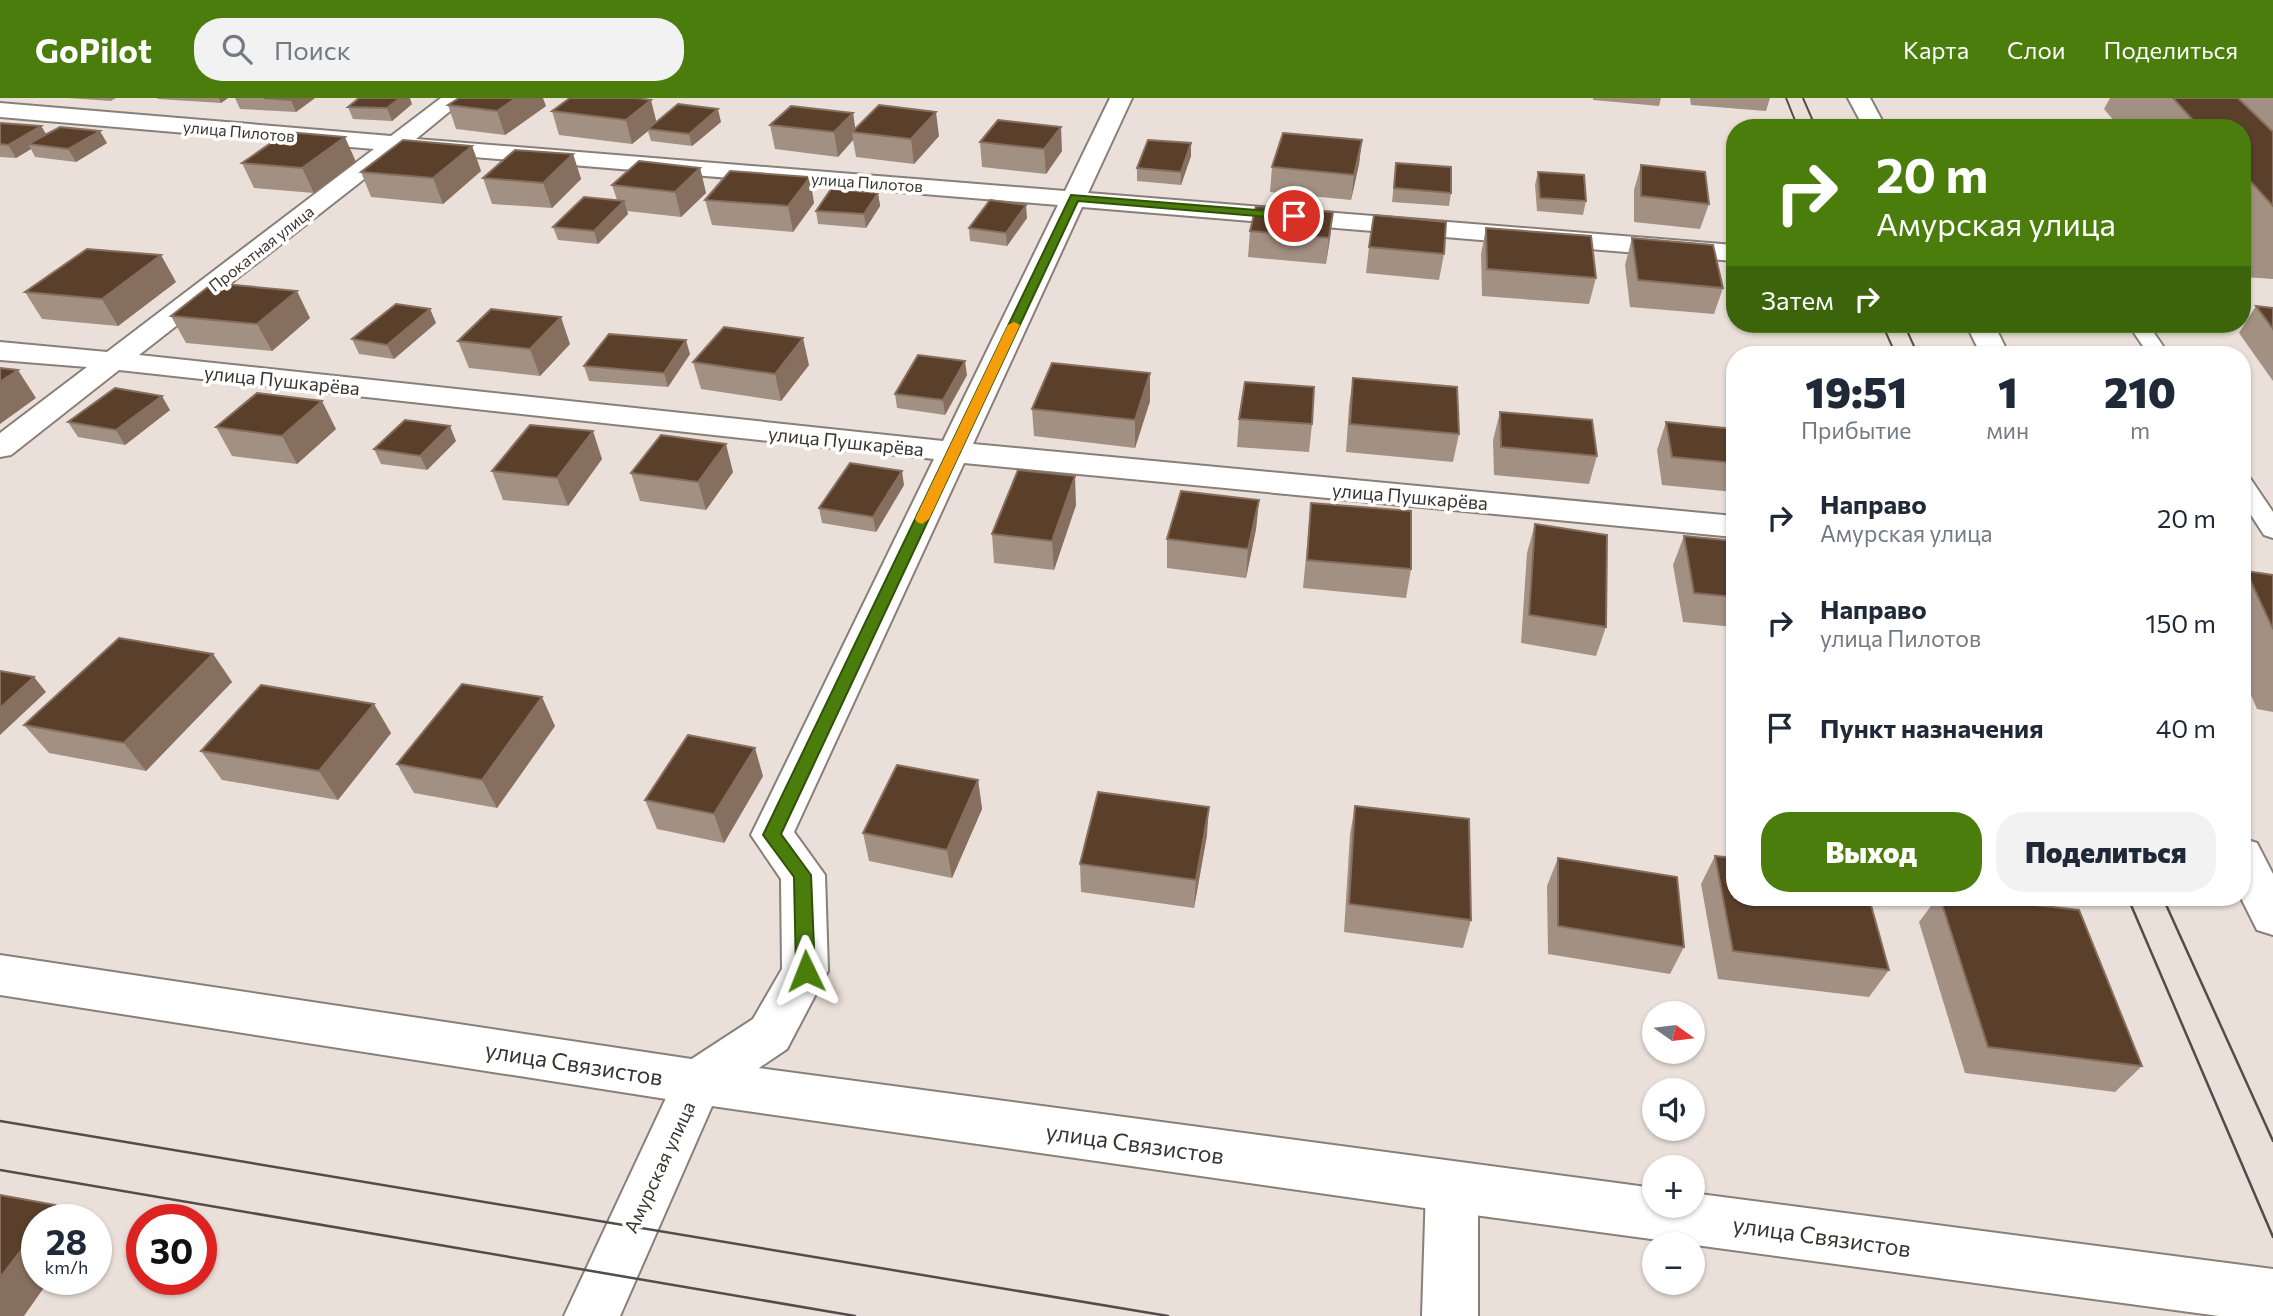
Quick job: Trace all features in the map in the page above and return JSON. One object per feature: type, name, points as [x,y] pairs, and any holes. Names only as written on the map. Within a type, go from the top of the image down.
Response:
[{"type":"street","name":"Прокатная улица","points":[[0,449],[455,98]]},
{"type":"street","name":"Амурская улица","points":[[592,1316],[698,1082],[770,1034],[806,971],[803,875],[772,835],[1121,98]]},
{"type":"street","points":[[1859,98],[1870,119]]},
{"type":"street","name":"улица Пилотов","points":[[0,110],[394,145],[1726,252]]},
{"type":"street","name":"улица Пушкарёва","points":[[0,351],[953,452],[1726,526]]},
{"type":"street","points":[[2251,873],[2273,917]]},
{"type":"street","name":"улица Связистов","points":[[1,976],[698,1082],[1452,1187],[2273,1296]]},
{"type":"street","points":[[1450,1316],[1452,1187]]},
{"type":"lane","points":[[2251,485],[2273,488]]},
{"type":"lane","points":[[2251,497],[2273,530]]},
{"type":"building","points":[[359,98],[400,98],[387,108],[348,107]]},
{"type":"building","points":[[459,98],[516,98],[497,111],[448,105]]},
{"type":"building","points":[[570,98],[651,100],[626,120],[552,111]]},
{"type":"building","points":[[2173,98],[2238,98],[2273,132],[2273,206],[2251,182],[2251,119],[2192,119]]},
{"type":"building","points":[[678,104],[718,109],[689,134],[648,129]]},
{"type":"building","points":[[879,105],[936,112],[911,139],[852,132]]},
{"type":"building","points":[[791,106],[853,113],[834,132],[770,125]]},
{"type":"building","points":[[998,120],[1061,127],[1044,149],[980,142]]},
{"type":"building","points":[[0,123],[41,126],[8,145],[0,144]]},
{"type":"building","points":[[60,127],[100,131],[68,149],[28,144]]},
{"type":"building","points":[[287,132],[345,137],[302,168],[242,163]]},
{"type":"building","points":[[1283,133],[1362,140],[1354,175],[1272,167]]},
{"type":"building","points":[[403,140],[472,146],[433,178],[361,172]]},
{"type":"building","points":[[1148,140],[1191,143],[1181,172],[1137,168]]},
{"type":"building","points":[[515,150],[573,154],[543,183],[483,178]]},
{"type":"building","points":[[639,161],[700,168],[675,192],[612,185]]},
{"type":"building","points":[[1396,163],[1451,167],[1451,193],[1394,188]]},
{"type":"building","points":[[1641,165],[1705,172],[1709,204],[1641,196]]},
{"type":"building","points":[[730,171],[810,177],[788,206],[705,200]]},
{"type":"building","points":[[1538,172],[1584,175],[1586,201],[1540,198]]},
{"type":"building","points":[[831,189],[878,193],[864,214],[816,211]]},
{"type":"building","points":[[584,197],[624,201],[594,231],[553,227]]},
{"type":"building","points":[[990,200],[1026,205],[1006,233],[969,228]]},
{"type":"building","points":[[1256,206],[1333,212],[1329,238],[1250,231]]},
{"type":"building","points":[[1374,215],[1446,222],[1444,254],[1369,247]]},
{"type":"building","points":[[1486,228],[1591,236],[1596,278],[1487,269]]},
{"type":"building","points":[[1632,238],[1713,245],[1723,288],[1638,280]]},
{"type":"building","points":[[87,249],[161,255],[102,299],[25,292]]},
{"type":"building","points":[[213,283],[297,291],[257,324],[171,316]]},
{"type":"building","points":[[396,304],[430,309],[387,345],[352,339]]},
{"type":"building","points":[[2256,306],[2273,308],[2273,329]]},
{"type":"building","points":[[491,309],[561,317],[530,349],[458,341]]},
{"type":"building","points":[[724,327],[803,338],[775,374],[693,362]]},
{"type":"building","points":[[609,334],[686,340],[664,373],[584,366]]},
{"type":"building","points":[[918,355],[965,361],[943,400],[895,394]]},
{"type":"building","points":[[1052,363],[1150,373],[1135,420],[1032,409]]},
{"type":"building","points":[[0,368],[18,370],[0,382]]},
{"type":"building","points":[[1353,378],[1457,387],[1459,434],[1350,424]]},
{"type":"building","points":[[1245,382],[1314,387],[1312,424],[1239,419]]},
{"type":"building","points":[[115,388],[162,396],[116,430],[68,422]]},
{"type":"building","points":[[257,393],[322,401],[282,436],[216,427]]},
{"type":"building","points":[[1500,412],[1592,420],[1597,456],[1501,447]]},
{"type":"building","points":[[405,420],[450,426],[420,456],[374,449]]},
{"type":"building","points":[[1666,422],[1726,428],[1726,462],[1672,457]]},
{"type":"building","points":[[530,425],[593,431],[557,478],[492,471]]},
{"type":"building","points":[[661,435],[726,444],[698,482],[631,473]]},
{"type":"building","points":[[850,463],[902,471],[873,517],[819,508]]},
{"type":"building","points":[[1018,470],[1075,476],[1052,541],[992,534]]},
{"type":"building","points":[[1181,491],[1259,500],[1248,549],[1167,539]]},
{"type":"building","points":[[1311,503],[1411,511],[1411,569],[1307,560]]},
{"type":"building","points":[[1535,524],[1607,535],[1606,627],[1529,615]]},
{"type":"building","points":[[1684,536],[1726,540],[1726,596],[1694,593]]},
{"type":"building","points":[[2251,572],[2273,575],[2273,629],[2251,582]]},
{"type":"building","points":[[119,638],[213,654],[124,743],[24,725]]},
{"type":"building","points":[[0,671],[34,677],[0,708]]},
{"type":"building","points":[[462,684],[542,697],[482,780],[397,764]]},
{"type":"building","points":[[261,685],[374,704],[319,771],[201,751]]},
{"type":"building","points":[[688,735],[755,748],[714,814],[645,800]]},
{"type":"building","points":[[897,765],[978,780],[947,850],[863,833]]},
{"type":"building","points":[[1098,792],[1209,807],[1196,880],[1080,864]]},
{"type":"building","points":[[1355,806],[1469,819],[1471,920],[1349,904]]},
{"type":"building","points":[[1715,856],[1726,857],[1726,906],[1871,906],[1889,970],[1733,951]]},
{"type":"building","points":[[1558,858],[1677,877],[1684,947],[1558,926]]},
{"type":"building","points":[[1943,906],[2043,906],[2079,910],[2142,1066],[1988,1047]]},
{"type":"building","points":[[0,1195],[50,1204],[21,1204],[21,1250],[0,1278]]},
{"type":"tram line","points":[[1786,98],[1794,119]]},
{"type":"tram line","points":[[1803,98],[1812,119]]},
{"type":"tram line","points":[[1886,333],[1892,346]]},
{"type":"tram line","points":[[1908,333],[1914,346]]},
{"type":"tram line","points":[[2131,906],[2273,1237]]},
{"type":"tram line","points":[[2167,906],[2273,1141]]},
{"type":"tram line","points":[[0,1121],[1168,1316]]},
{"type":"tram line","points":[[0,1170],[855,1316]]},
{"type":"slow traffic","points":[[922,519],[1014,325]]},
{"type":"route","points":[[806,971],[803,875],[772,835],[1074,198],[1294,216]]}]
